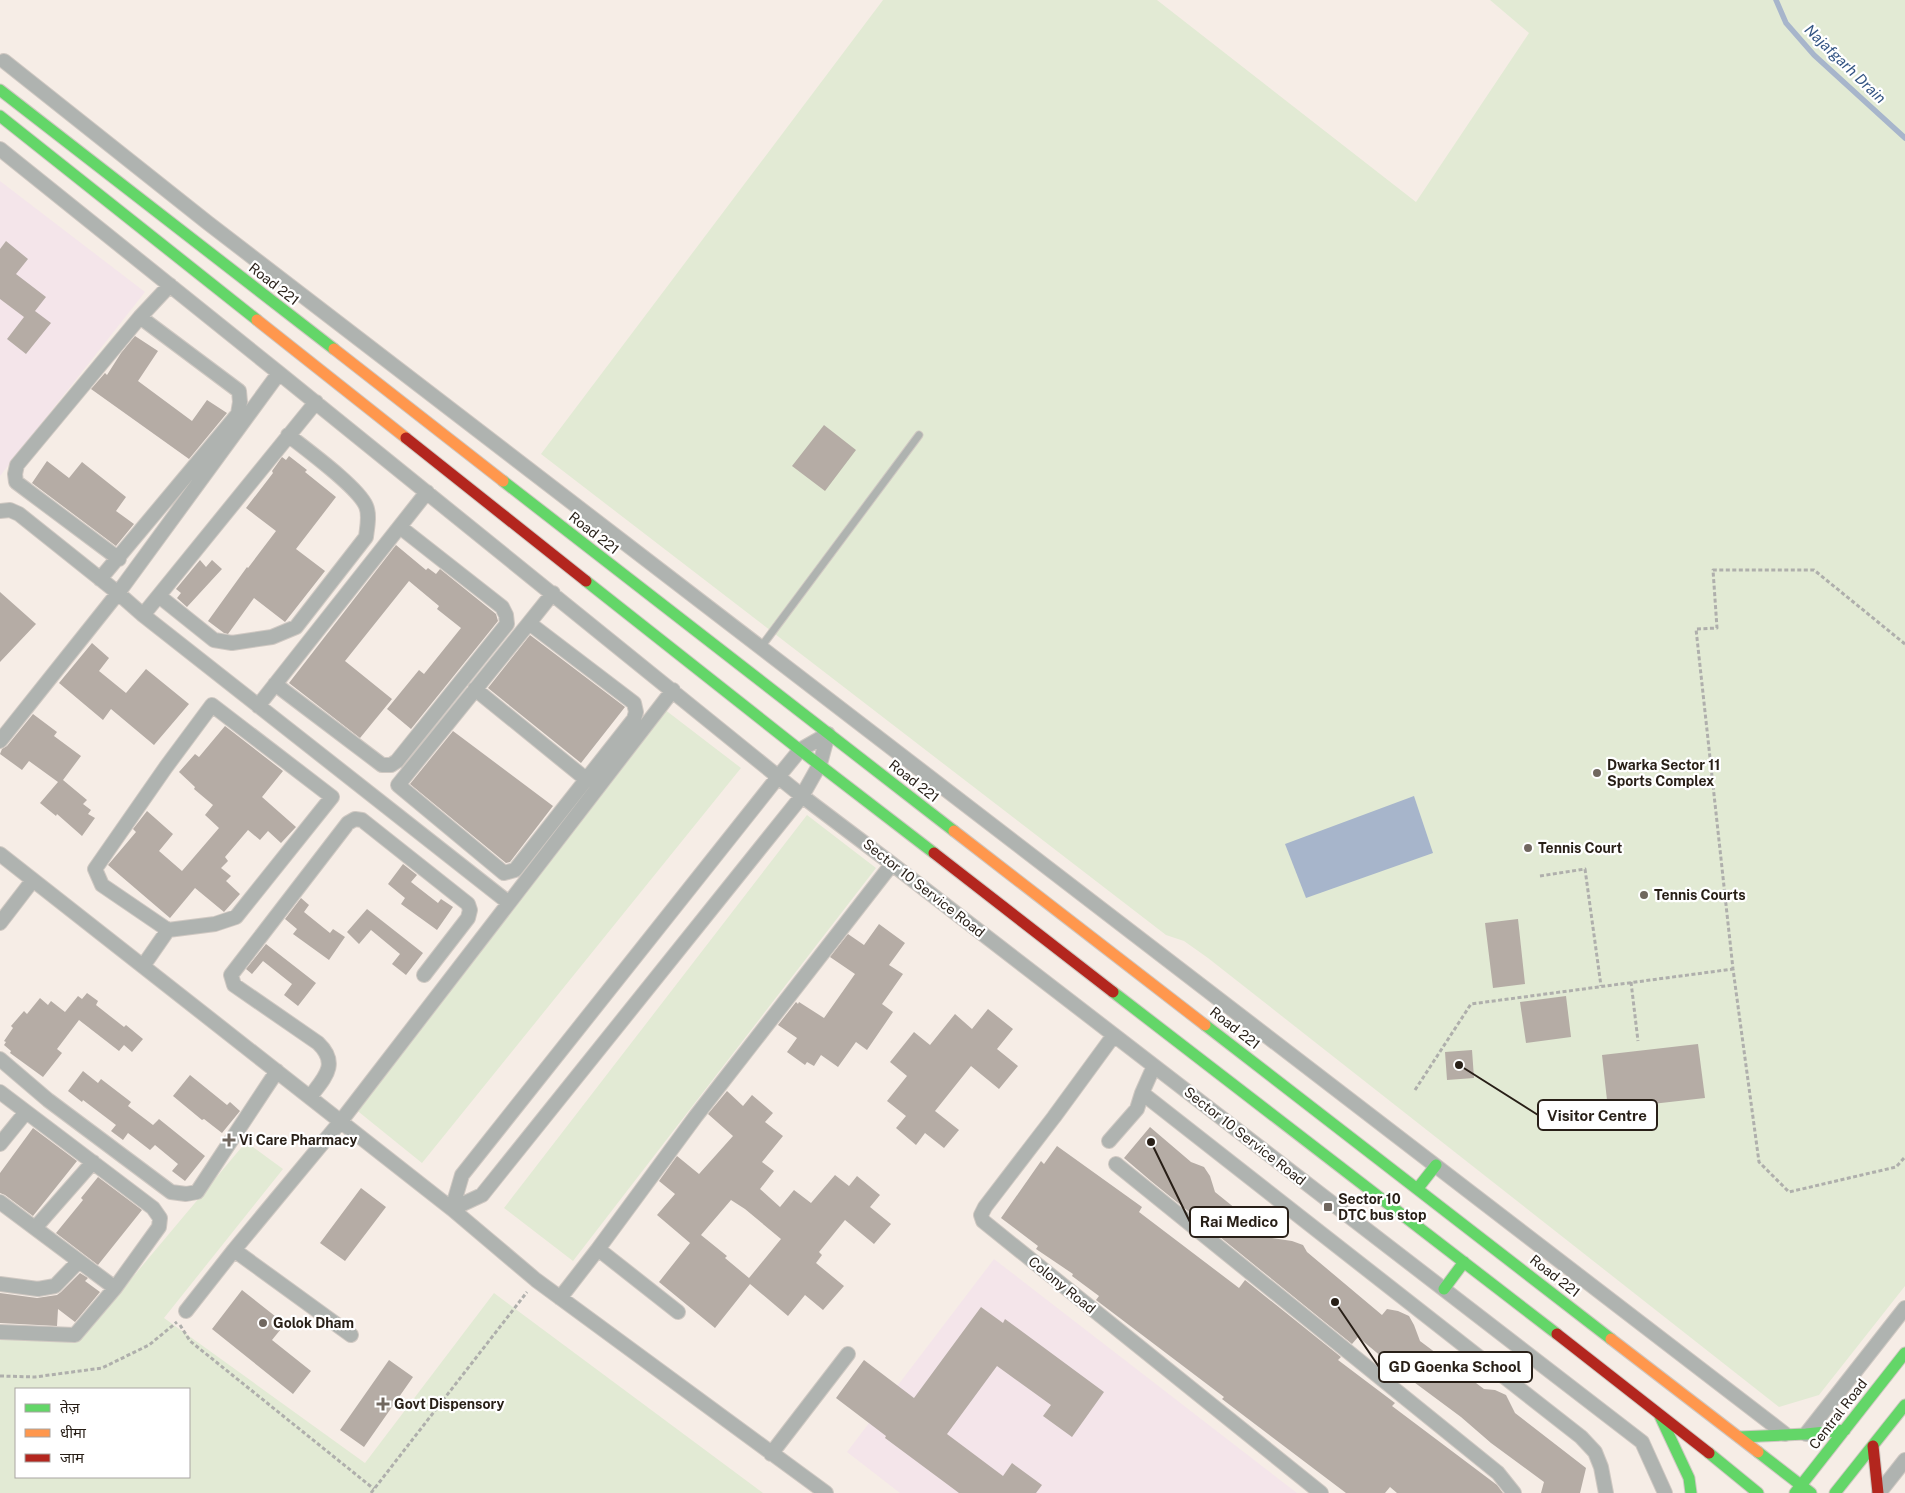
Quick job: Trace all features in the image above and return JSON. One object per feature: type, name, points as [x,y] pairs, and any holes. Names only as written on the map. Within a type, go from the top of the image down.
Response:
[{"type":"main road","name":"Road 221","points":[[0,90],[828,734],[1739,1437],[1798,1489],[1812,1493]]},
{"type":"main road","points":[[0,116],[800,750],[1657,1411],[1758,1493]]},
{"type":"main road","points":[[1418,1188],[1436,1165]]},
{"type":"main road","points":[[1444,1289],[1464,1262]]},
{"type":"main road","name":"Central Road","points":[[1798,1489],[1905,1353]]},
{"type":"main road","points":[[1835,1493],[1905,1405]]},
{"type":"main road","points":[[1657,1411],[1689,1478],[1691,1493]]},
{"type":"main road","points":[[1739,1437],[1845,1430]]},
{"type":"main road","points":[[1873,1446],[1878,1493]]},
{"type":"street","points":[[4,61],[201,217],[1785,1434]]},
{"type":"street","name":"Sector 10 Service Road","points":[[0,150],[428,492],[802,796],[1642,1442],[1665,1493]]},
{"type":"street","points":[[118,559],[16,482],[15,474],[17,465],[170,285]]},
{"type":"street","points":[[100,579],[238,414],[240,402],[239,391],[140,318]]},
{"type":"street","points":[[0,741],[118,593],[279,373]]},
{"type":"street","points":[[143,615],[316,402]]},
{"type":"street","points":[[159,596],[214,640],[232,643],[272,637],[296,627],[366,537],[368,521],[367,507],[358,493],[288,435]]},
{"type":"street","points":[[258,706],[428,492]]},
{"type":"street","points":[[0,511],[10,510],[19,514],[143,615],[509,903]]},
{"type":"street","points":[[275,684],[382,764],[391,765],[397,761],[501,632],[507,624],[506,615],[502,607],[400,527]]},
{"type":"street","points":[[385,806],[398,785],[553,593]]},
{"type":"street","points":[[398,785],[504,873],[515,870],[634,719],[636,712],[634,703],[528,623]]},
{"type":"street","points":[[475,689],[587,780]]},
{"type":"street","points":[[181,1316],[341,1122],[673,690]]},
{"type":"street","points":[[143,966],[168,930],[214,924],[236,917],[332,797],[212,705],[95,869],[102,885],[168,930]]},
{"type":"street","points":[[452,1209],[462,1175],[800,750],[828,734]]},
{"type":"street","points":[[452,1209],[482,1194],[802,796],[820,764],[828,734]]},
{"type":"street","points":[[310,1097],[329,1068],[327,1052],[234,985],[231,975],[348,823],[355,818],[362,820],[468,904],[470,910],[468,918],[424,975]]},
{"type":"street","points":[[0,854],[452,1209],[536,1280],[826,1493]]},
{"type":"street","points":[[560,1298],[696,1116],[892,864]]},
{"type":"street","points":[[0,923],[33,880]]},
{"type":"street","name":"Colony Road","points":[[1114,1035],[985,1207],[981,1216],[983,1222],[1320,1493]]},
{"type":"street","points":[[0,1059],[48,1100],[171,1192],[186,1194],[197,1192],[277,1071]]},
{"type":"street","points":[[1109,1141],[1137,1109],[1154,1066]]},
{"type":"street","points":[[0,1092],[153,1208],[160,1218],[159,1227],[115,1288],[75,1335],[0,1332]]},
{"type":"street","points":[[1142,1093],[1582,1437],[1595,1452],[1601,1467],[1606,1493]]},
{"type":"street","points":[[0,1144],[26,1112]]},
{"type":"street","points":[[35,1228],[93,1162]]},
{"type":"street","points":[[1116,1164],[1498,1473],[1514,1493]]},
{"type":"street","points":[[0,1202],[115,1288]]},
{"type":"street","points":[[598,1249],[678,1312]]},
{"type":"street","points":[[234,1250],[351,1335]]},
{"type":"street","points":[[0,1284],[38,1289],[55,1286],[79,1261]]},
{"type":"street","points":[[1806,1434],[1905,1308]]},
{"type":"street","points":[[771,1454],[848,1354]]},
{"type":"street","points":[[1878,1493],[1905,1460]]},
{"type":"lane","points":[[761,647],[919,435]]},
{"type":"path","points":[[1905,644],[1814,570],[1713,570],[1717,628],[1696,629],[1733,969],[1759,1162],[1789,1192],[1896,1167],[1905,1157]]},
{"type":"path","points":[[1540,876],[1586,869],[1601,986]]},
{"type":"path","points":[[1415,1090],[1471,1004],[1733,969]]},
{"type":"path","points":[[1631,982],[1638,1041]]},
{"type":"path","points":[[371,1493],[536,1280]]},
{"type":"path","points":[[0,1376],[35,1377],[102,1368],[149,1345],[181,1316],[190,1341],[374,1489]]},
{"type":"shaded area","points":[[0,181],[145,292],[0,476]]},
{"type":"shaded area","points":[[994,1259],[1297,1493],[900,1493],[847,1452]]},
{"type":"green space","points":[[883,0],[1157,0],[1416,202],[1529,33],[1490,0],[1905,0],[1905,1286],[1819,1395],[1779,1407],[1208,958],[1184,941],[1166,935],[541,454]]},
{"type":"green space","points":[[664,709],[741,768],[422,1163],[349,1104]]},
{"type":"green space","points":[[807,815],[876,868],[573,1261],[504,1208]]},
{"type":"green space","points":[[246,1142],[283,1169],[164,1318],[365,1463],[494,1293],[763,1493],[0,1493],[0,1338],[80,1340]]},
{"type":"water","points":[[1414,796],[1433,853],[1306,898],[1285,844]]},
{"type":"building","points":[[6,241],[28,259],[16,274],[46,297],[35,311],[51,323],[26,354],[7,339],[24,317],[0,299],[0,249]]},
{"type":"building","points":[[135,336],[158,351],[138,381],[192,421],[207,400],[227,413],[189,459],[91,389],[105,373],[107,375]]},
{"type":"building","points":[[824,425],[856,450],[825,491],[792,466]]},
{"type":"building","points":[[289,456],[307,470],[305,472],[336,497],[296,549],[325,571],[285,622],[254,598],[228,634],[224,633],[208,621],[276,531],[246,508],[273,473],[272,471],[282,457],[286,460]]},
{"type":"building","points":[[47,461],[69,478],[82,462],[126,497],[116,511],[134,524],[116,546],[32,483]]},
{"type":"building","points":[[396,545],[426,570],[428,568],[436,574],[440,569],[496,614],[498,621],[411,729],[387,709],[419,670],[424,674],[461,628],[437,609],[439,606],[409,581],[345,661],[392,699],[360,738],[289,683]]},
{"type":"building","points":[[200,560],[206,567],[212,560],[222,569],[187,607],[177,598],[181,593],[176,589]]},
{"type":"building","points":[[0,592],[36,624],[0,662]]},
{"type":"building","points":[[530,635],[625,707],[581,763],[488,688]]},
{"type":"building","points":[[92,643],[109,658],[99,671],[126,693],[146,669],[189,704],[154,745],[111,709],[103,720],[59,683]]},
{"type":"building","points":[[33,714],[57,732],[54,736],[81,756],[63,780],[87,800],[83,804],[91,810],[88,814],[95,818],[82,836],[57,814],[56,816],[40,803],[58,782],[29,761],[22,770],[0,754],[2,749],[7,746]]},
{"type":"building","points":[[225,726],[283,771],[262,797],[296,827],[281,843],[268,831],[260,840],[248,830],[225,857],[228,861],[221,868],[231,876],[226,881],[240,894],[224,912],[195,888],[170,918],[108,865],[136,832],[133,829],[147,811],[173,834],[159,851],[182,871],[219,828],[205,815],[213,805],[194,789],[195,787],[179,772],[195,754],[199,757]]},
{"type":"building","points":[[453,731],[553,806],[510,862],[506,863],[410,784]]},
{"type":"building","points":[[403,864],[417,875],[411,882],[438,903],[441,899],[453,907],[437,930],[401,904],[405,898],[388,884]]},
{"type":"building","points":[[301,898],[309,905],[304,912],[330,933],[333,929],[345,937],[329,960],[293,934],[297,929],[285,919]]},
{"type":"building","points":[[367,909],[423,953],[406,975],[392,964],[400,954],[371,930],[359,944],[347,932]]},
{"type":"building","points":[[1518,919],[1525,984],[1493,988],[1485,923]]},
{"type":"building","points":[[879,924],[905,943],[889,965],[903,974],[882,1004],[893,1012],[867,1050],[856,1042],[838,1067],[821,1055],[814,1066],[807,1062],[805,1065],[787,1052],[797,1038],[778,1025],[796,1002],[824,1018],[855,974],[830,957],[848,934],[864,945]]},
{"type":"building","points":[[266,944],[316,983],[298,1006],[284,995],[292,984],[263,961],[252,974],[246,969]]},
{"type":"building","points":[[87,993],[98,1001],[96,1005],[143,1039],[132,1052],[124,1045],[119,1051],[79,1020],[57,1049],[62,1053],[43,1077],[10,1053],[11,1051],[4,1045],[6,1042],[4,1041],[13,1028],[11,1026],[24,1011],[27,1014],[40,998],[48,1005],[51,1001],[65,1012],[78,996],[82,999]]},
{"type":"building","points":[[1566,996],[1571,1037],[1526,1043],[1520,1002]]},
{"type":"building","points":[[988,1009],[1013,1029],[997,1049],[1018,1066],[999,1089],[971,1066],[935,1111],[959,1130],[944,1148],[925,1133],[916,1145],[896,1128],[906,1116],[887,1101],[907,1076],[890,1062],[914,1032],[930,1045],[955,1014],[972,1029]]},
{"type":"building","points":[[1698,1044],[1705,1098],[1608,1109],[1602,1055]]},
{"type":"building","points":[[1472,1050],[1474,1078],[1447,1080],[1445,1052]]},
{"type":"building","points":[[83,1071],[98,1083],[101,1079],[131,1102],[128,1106],[153,1125],[159,1119],[205,1156],[185,1181],[172,1171],[178,1164],[155,1145],[150,1150],[128,1133],[123,1140],[111,1131],[116,1125],[68,1091]]},
{"type":"building","points":[[190,1075],[227,1105],[230,1102],[240,1111],[222,1133],[204,1119],[202,1120],[173,1096]]},
{"type":"building","points":[[727,1091],[743,1106],[752,1095],[773,1113],[765,1122],[783,1136],[762,1162],[774,1171],[760,1189],[780,1207],[794,1190],[811,1203],[835,1175],[849,1186],[857,1176],[880,1195],[870,1207],[891,1224],[874,1244],[845,1220],[819,1252],[822,1255],[816,1263],[844,1286],[823,1310],[805,1295],[788,1316],[750,1284],[715,1328],[659,1282],[690,1243],[657,1215],[675,1194],[659,1181],[677,1156],[699,1174],[733,1136],[708,1114]],"holes":[[[731,1200],[745,1209],[781,1239],[749,1278],[725,1258],[727,1256],[701,1235]]]},
{"type":"building","points":[[1150,1127],[1191,1162],[1204,1167],[1210,1176],[1215,1192],[1272,1238],[1303,1245],[1307,1252],[1382,1315],[1387,1309],[1409,1316],[1420,1341],[1484,1389],[1495,1390],[1506,1395],[1515,1413],[1586,1468],[1580,1493],[1541,1493],[1544,1482],[1491,1443],[1461,1417],[1395,1368],[1358,1337],[1352,1344],[1151,1181],[1124,1158]]},
{"type":"building","points":[[33,1128],[77,1161],[33,1216],[0,1193],[0,1173]]},
{"type":"building","points":[[1057,1146],[1142,1207],[1139,1212],[1239,1288],[1245,1280],[1341,1357],[1338,1360],[1395,1403],[1392,1406],[1497,1485],[1503,1493],[1397,1493],[1390,1487],[1385,1493],[1346,1493],[1222,1399],[1224,1397],[1096,1300],[1099,1296],[1072,1276],[1073,1274],[1036,1249],[1038,1246],[1001,1218],[1041,1161],[1044,1164]]},
{"type":"building","points":[[98,1177],[142,1210],[98,1265],[56,1233],[83,1200],[81,1198]]},
{"type":"building","points":[[361,1188],[386,1207],[345,1261],[320,1243]]},
{"type":"building","points":[[80,1273],[88,1278],[85,1281],[100,1292],[75,1322],[58,1309],[57,1326],[0,1323],[0,1293],[37,1298],[57,1295]]},
{"type":"building","points":[[242,1290],[285,1324],[272,1340],[311,1371],[293,1394],[212,1329]]},
{"type":"building","points":[[981,1307],[1003,1323],[1005,1319],[1104,1392],[1072,1437],[1043,1416],[1051,1405],[997,1366],[947,1434],[1003,1476],[1012,1463],[1042,1485],[1036,1493],[959,1493],[885,1438],[886,1436],[836,1398],[864,1360],[914,1398]]},
{"type":"building","points":[[389,1360],[413,1377],[364,1447],[340,1430]]},
{"type":"waterway","name":"Najafgarh Drain","points":[[1776,0],[1786,23],[1814,55],[1905,138]]},
{"type":"traffic: fast","points":[[0,90],[334,349]]},
{"type":"traffic: fast","points":[[0,116],[257,320]]},
{"type":"traffic: fast","points":[[503,481],[954,831]]},
{"type":"traffic: fast","points":[[586,581],[934,853]]},
{"type":"traffic: fast","points":[[1113,992],[1557,1334]]},
{"type":"traffic: fast","points":[[1205,1025],[1611,1339]]},
{"type":"traffic: fast","points":[[1418,1188],[1436,1165]]},
{"type":"traffic: fast","points":[[1444,1289],[1464,1262]]},
{"type":"traffic: fast","points":[[1795,1493],[1905,1353]]},
{"type":"traffic: fast","points":[[1835,1493],[1905,1405]]},
{"type":"traffic: fast","points":[[1660,1416],[1689,1478],[1691,1493]]},
{"type":"traffic: fast","points":[[1739,1437],[1845,1430]]},
{"type":"traffic: fast","points":[[1758,1452],[1811,1493]]},
{"type":"traffic: fast","points":[[1709,1453],[1758,1493]]},
{"type":"traffic: slow","points":[[257,320],[406,438]]},
{"type":"traffic: slow","points":[[334,349],[503,481]]},
{"type":"traffic: slow","points":[[954,831],[1205,1025]]},
{"type":"traffic: slow","points":[[1611,1339],[1758,1452]]},
{"type":"traffic: jam","points":[[406,438],[586,581]]},
{"type":"traffic: jam","points":[[934,853],[1113,992]]},
{"type":"traffic: jam","points":[[1557,1334],[1709,1453]]},
{"type":"traffic: jam","points":[[1873,1446],[1878,1493]]},
{"type":"place","name":"Dwarka Sector 11 Sports Complex","points":[[1597,773]]},
{"type":"place","name":"Tennis Court","points":[[1528,848]]},
{"type":"place","name":"Tennis Courts","points":[[1644,895]]},
{"type":"place","name":"Visitor Centre","points":[[1459,1065]]},
{"type":"place","name":"Vi Care Pharmacy","points":[[229,1140]]},
{"type":"place","name":"Rai Medico","points":[[1151,1142]]},
{"type":"place","name":"Sector 10 DTC bus stop","points":[[1328,1207]]},
{"type":"place","name":"GD Goenka School","points":[[1335,1302]]},
{"type":"place","name":"Golok Dham","points":[[263,1323]]},
{"type":"place","name":"Govt Dispensory","points":[[383,1404]]}]
